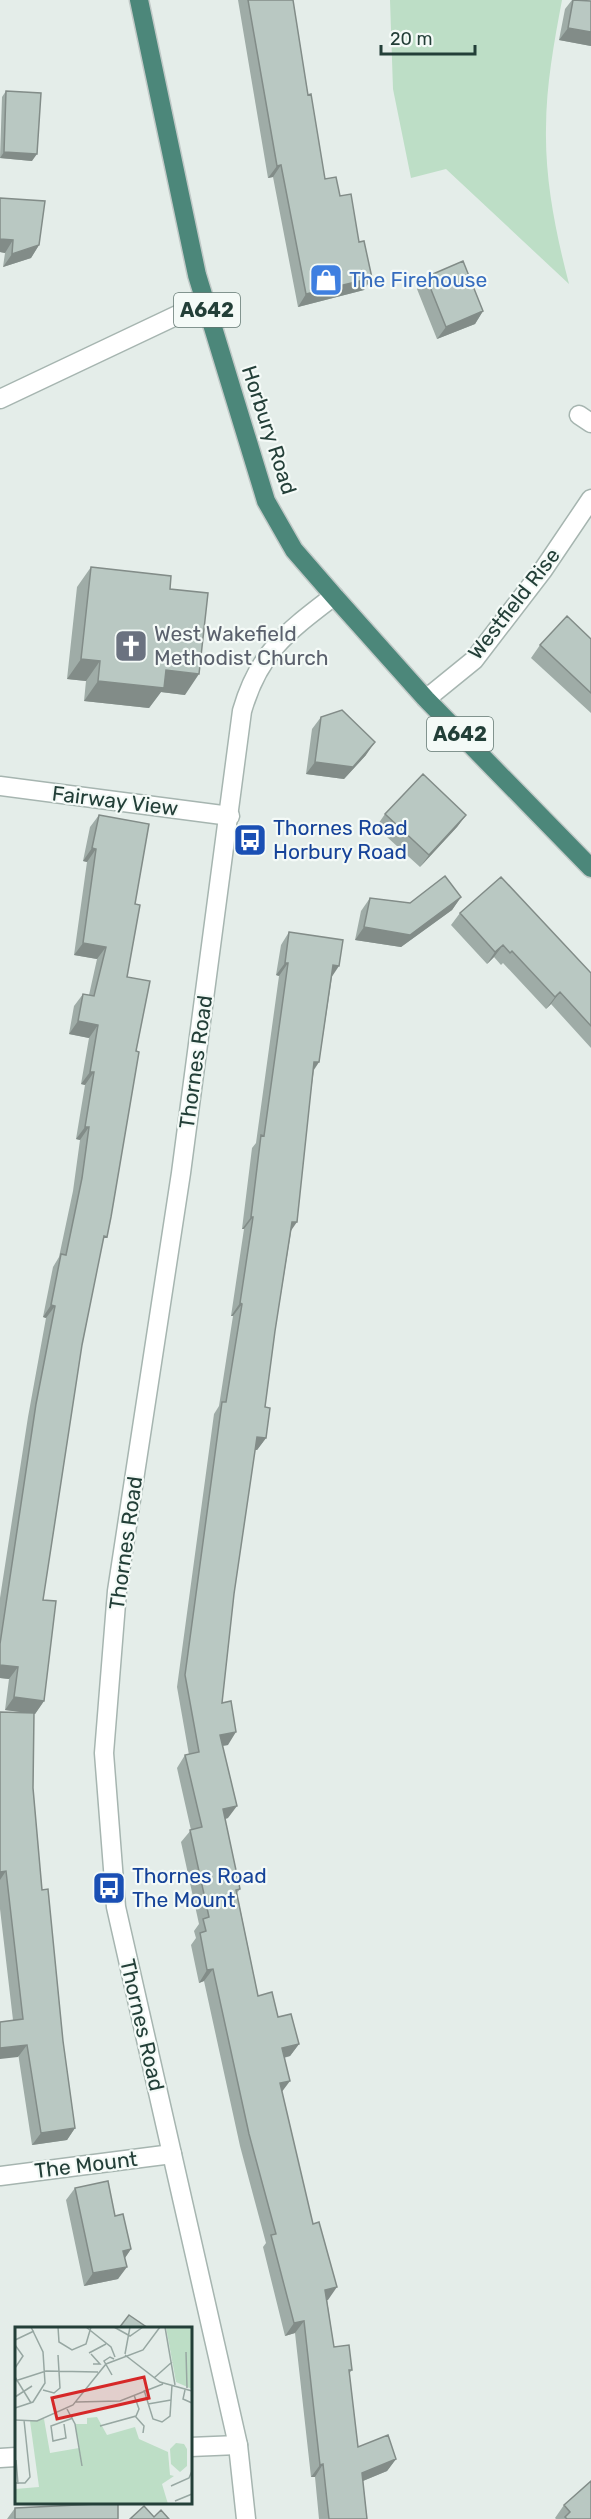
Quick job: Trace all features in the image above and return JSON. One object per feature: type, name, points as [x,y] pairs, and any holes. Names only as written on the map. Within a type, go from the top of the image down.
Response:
[{"type":"highway","name":"Horbury Road","points":[[138,0],[205,302],[266,501],[294,550],[334,596],[426,699],[591,868]]},
{"type":"street","points":[[0,399],[205,302]]},
{"type":"street","name":"Westfield Rise","points":[[426,699],[474,660],[543,570],[591,500]]},
{"type":"street","name":"Thornes Road","points":[[246,2519],[238,2445],[116,1907],[104,1753],[117,1591],[181,1173],[230,816],[242,711],[251,681],[269,652],[290,630],[334,596]]},
{"type":"street","name":"Fairway View","points":[[0,786],[230,816]]},
{"type":"street","name":"The Mount","points":[[0,2176],[172,2154]]},
{"type":"street","points":[[192,2447],[238,2445]]},
{"type":"street","points":[[0,2458],[15,2457]]},
{"type":"green space","points":[[390,0],[562,0],[549,80],[546,149],[552,207],[569,284],[446,169],[411,178],[393,89]]},
{"type":"building","points":[[248,0],[293,0],[308,95],[311,94],[325,179],[336,177],[340,196],[351,194],[359,242],[364,241],[372,278],[306,294],[281,165],[277,166]]},
{"type":"building","points":[[573,0],[591,1],[591,32],[568,28]]},
{"type":"building","points":[[6,91],[41,93],[37,154],[4,152]]},
{"type":"building","points":[[0,198],[45,201],[39,245],[12,254],[13,240],[0,239]]},
{"type":"building","points":[[463,261],[483,311],[446,327],[426,277]]},
{"type":"building","name":"West Wakefield Methodist Church","points":[[91,567],[171,576],[170,589],[208,593],[199,674],[166,670],[164,688],[98,681],[100,661],[81,659]]},
{"type":"building","points":[[567,616],[591,639],[591,693],[540,645]]},
{"type":"building","points":[[342,710],[375,742],[353,767],[315,762],[321,717]]},
{"type":"building","points":[[423,774],[466,815],[429,855],[385,814]]},
{"type":"building","points":[[99,815],[149,824],[135,904],[140,905],[127,977],[150,981],[136,1051],[139,1052],[111,1217],[107,1237],[104,1236],[82,1345],[43,1600],[56,1601],[44,1701],[14,1697],[18,1667],[0,1665],[0,1644],[36,1404],[55,1306],[51,1305],[61,1254],[66,1255],[82,1178],[89,1127],[85,1127],[94,1072],[90,1072],[98,1025],[78,1021],[83,994],[94,996],[106,947],[83,943],[96,849],[92,848]]},
{"type":"building","points":[[445,876],[461,897],[410,935],[364,927],[370,898],[410,903]]},
{"type":"building","points":[[501,877],[591,973],[591,1026],[560,992],[555,997],[512,951],[510,953],[503,945],[495,952],[460,913]]},
{"type":"building","points":[[289,932],[343,940],[339,966],[333,965],[319,1062],[314,1062],[297,1222],[292,1222],[265,1407],[270,1408],[266,1438],[257,1437],[234,1594],[222,1703],[231,1701],[236,1732],[220,1735],[237,1806],[223,1809],[240,1889],[236,1890],[258,1996],[272,1992],[278,2017],[291,2014],[299,2044],[282,2048],[290,2081],[280,2083],[313,2224],[319,2222],[337,2287],[325,2290],[334,2347],[349,2345],[352,2370],[349,2370],[358,2447],[388,2435],[396,2459],[362,2473],[367,2519],[329,2519],[323,2464],[320,2465],[304,2321],[294,2323],[271,2235],[276,2234],[249,2134],[213,1969],[207,1970],[200,1933],[206,1931],[203,1919],[209,1917],[190,1830],[202,1827],[185,1755],[199,1752],[185,1675],[222,1402],[226,1402],[242,1304],[240,1303],[253,1217],[251,1217],[261,1135],[264,1136],[288,963],[285,963]]},
{"type":"building","points":[[0,1712],[34,1713],[33,1788],[42,1890],[48,1889],[63,2041],[75,2128],[41,2133],[27,2045],[0,2048],[0,2022],[23,2019],[6,1871],[0,1872]]},
{"type":"building","points":[[108,2181],[115,2216],[123,2214],[131,2249],[123,2251],[127,2267],[93,2273],[75,2188]]},
{"type":"building","points":[[129,2315],[147,2327],[120,2327]]},
{"type":"building","points":[[591,2481],[591,2519],[567,2519],[565,2517],[570,2512],[564,2505]]},
{"type":"building","points":[[118,2504],[118,2519],[15,2519],[15,2508]]},
{"type":"building","points":[[144,2506],[154,2517],[161,2510],[169,2519],[130,2519]]},
{"type":"place","name":"The Firehouse","points":[[326,280]]},
{"type":"place","name":"West Wakefield Methodist Church","points":[[131,646]]},
{"type":"place","name":"Thornes Road Horbury Road","points":[[250,840]]},
{"type":"place","name":"Thornes Road The Mount","points":[[109,1888]]}]
